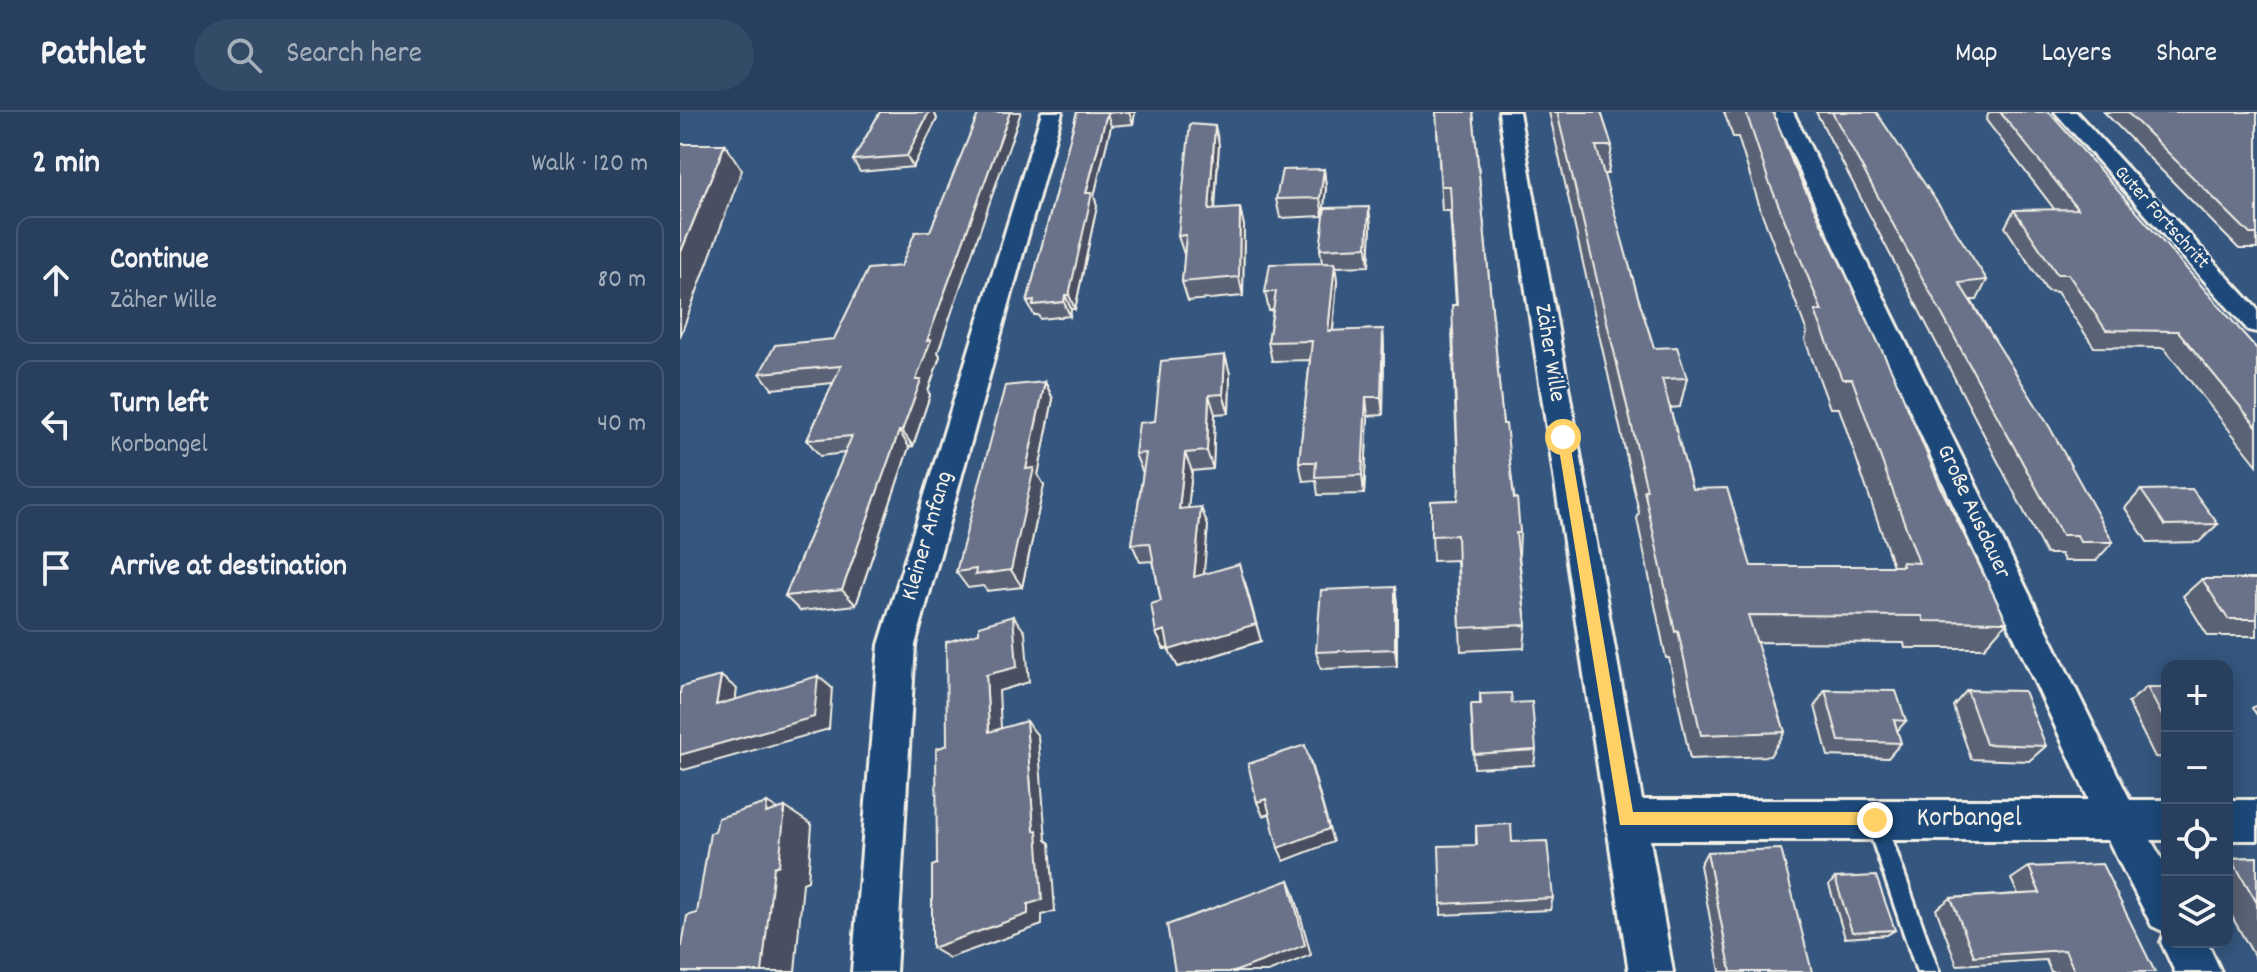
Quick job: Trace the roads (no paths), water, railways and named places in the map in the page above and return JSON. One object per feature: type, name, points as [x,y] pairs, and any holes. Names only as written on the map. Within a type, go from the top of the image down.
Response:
[{"type":"street","name":"Kleiner Anfang","points":[[874,972],[897,645],[1052,112]]},
{"type":"street","name":"Zäher Wille","points":[[1509,112],[1651,972]]},
{"type":"street","name":"Große Ausdauer","points":[[1783,112],[2119,820],[2161,900]]},
{"type":"street","name":"Guter Fortschritt","points":[[2065,112],[2257,324]]},
{"type":"street","name":"Korbangel","points":[[1626,820],[2161,820]]},
{"type":"street","points":[[2233,820],[2257,820]]},
{"type":"street","points":[[2186,948],[2199,972]]},
{"type":"lane","points":[[1875,820],[1928,972]]}]
